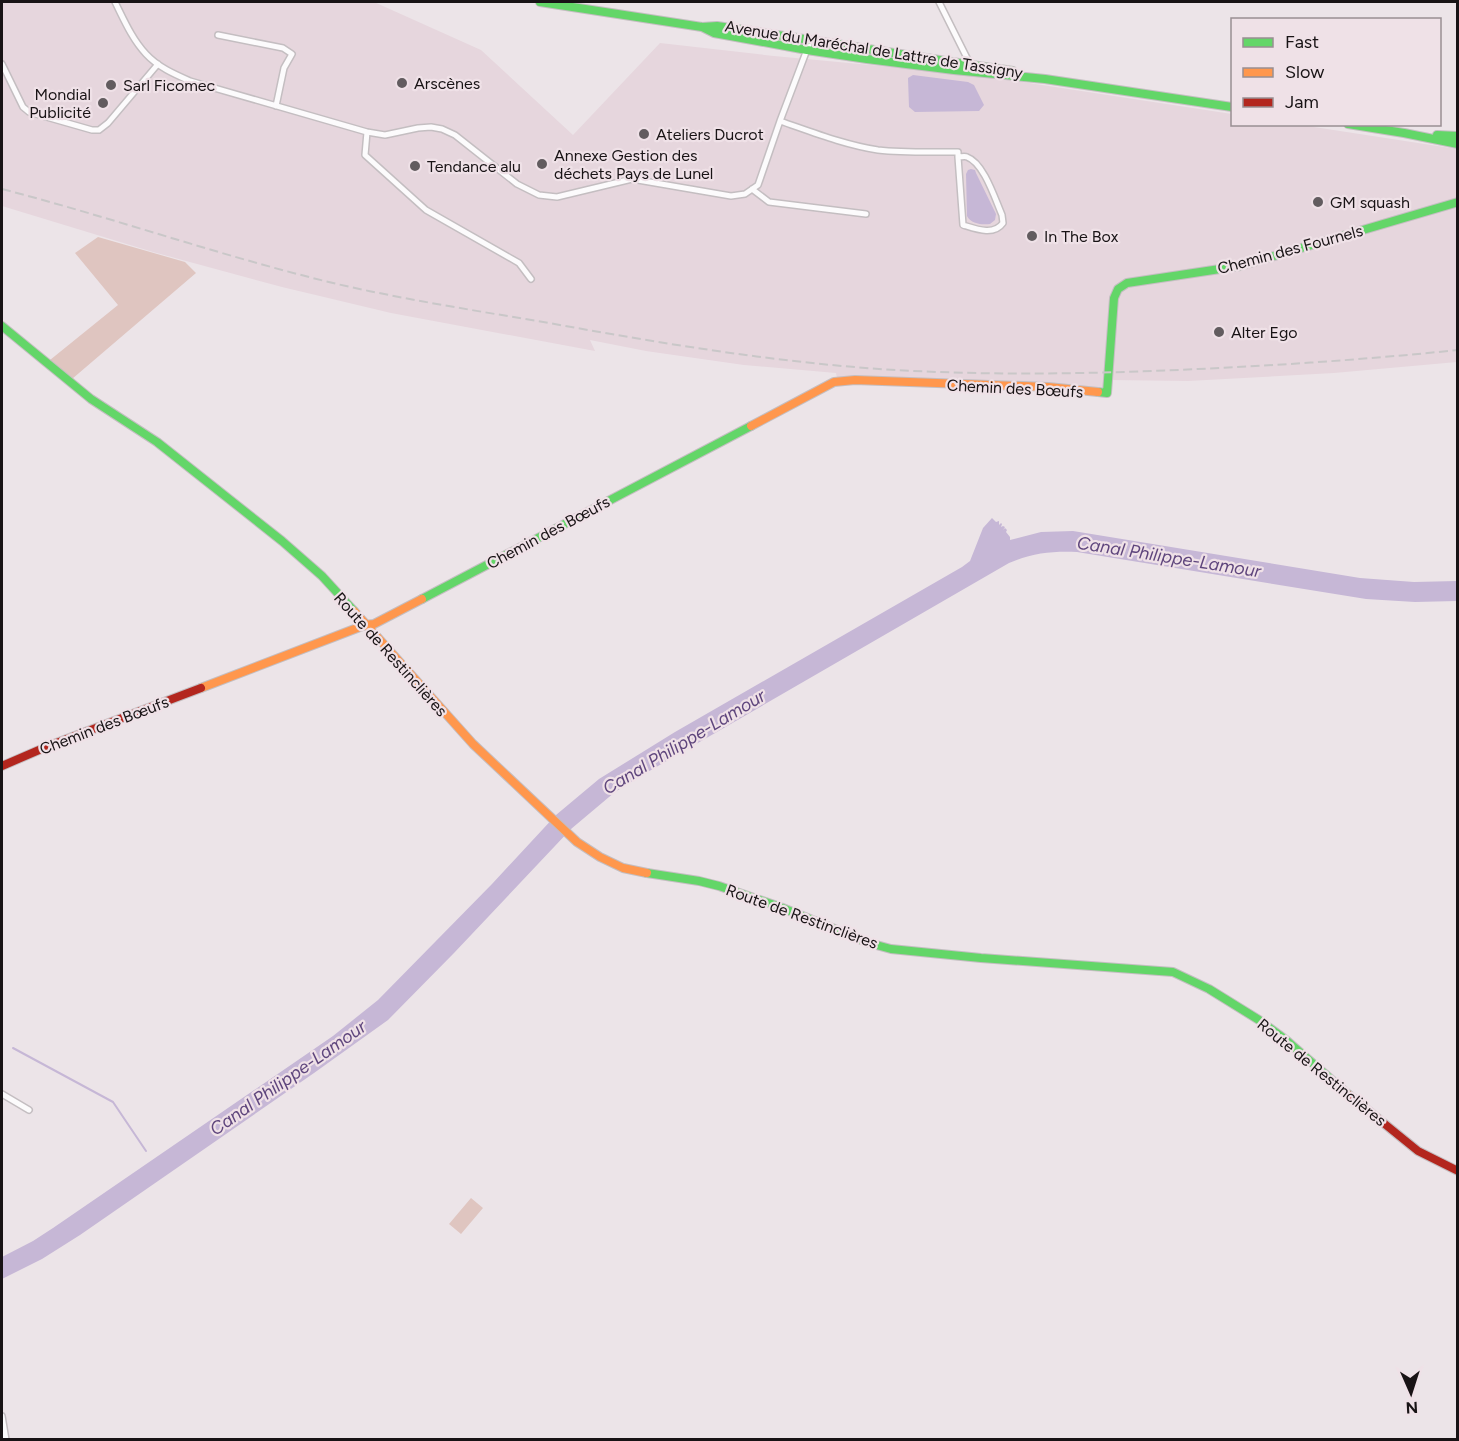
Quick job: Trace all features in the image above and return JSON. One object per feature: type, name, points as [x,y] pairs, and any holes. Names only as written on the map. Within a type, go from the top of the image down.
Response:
[{"type":"street","points":[[115,2],[130,33],[146,54],[174,74],[190,81],[367,132],[385,135],[418,128],[442,129],[455,135],[517,184],[539,195],[557,197],[632,179],[731,196],[745,194],[758,184],[811,39]]},
{"type":"street","name":"Avenue du Maréchal de Lattre de Tassigny","points":[[540,2],[702,27],[717,26],[811,39],[1030,73],[1045,79]]},
{"type":"street","points":[[939,2],[967,58],[967,64]]},
{"type":"street","name":"Avenue du Maréchal de Lattre de Tassigny","points":[[702,27],[714,33],[807,50],[954,70],[1045,79],[1231,107]]},
{"type":"street","points":[[218,35],[283,48],[292,54],[284,68],[276,106]]},
{"type":"street","points":[[2,66],[23,107],[29,112],[99,130],[108,123],[158,64]]},
{"type":"street","points":[[780,121],[826,137],[878,150],[958,152],[958,157],[963,225],[991,231],[999,228],[1003,223],[1002,215],[981,169],[966,156],[958,157]]},
{"type":"street","points":[[1360,126],[1458,144]]},
{"type":"street","points":[[367,132],[365,155],[426,210],[519,263],[531,279]]},
{"type":"street","points":[[1404,133],[1458,136]]},
{"type":"street","points":[[752,189],[770,202],[866,214]]},
{"type":"street","name":"Chemin des Fournels","points":[[1107,393],[1114,298],[1118,289],[1127,283],[1240,266],[1458,202]]},
{"type":"street","name":"Route de Restinclières","points":[[2,326],[91,399],[157,442],[321,576],[472,744],[577,842],[600,857],[623,868],[719,886],[780,907],[869,943],[891,949],[1173,972],[1209,989],[1259,1020],[1418,1151],[1458,1171]]},
{"type":"street","name":"Chemin des Bœufs","points":[[2,766],[248,669],[365,625],[374,624],[834,382],[855,380],[1048,387],[1107,393]]},
{"type":"street","points":[[2,1094],[29,1110]]},
{"type":"street","points":[[2,1416],[6,1440]]},
{"type":"shaded area","points":[[2,2],[374,2],[481,50],[573,135],[660,43],[977,75],[1231,114],[1231,126],[1308,126],[1457,149],[1457,362],[1334,373],[1188,381],[1110,380],[1103,388],[1093,389],[856,376],[837,378],[836,373],[744,365],[646,351],[590,340],[595,351],[391,313],[282,287],[153,252],[2,206]]},
{"type":"shaded area","points":[[98,237],[185,262],[196,273],[72,379],[50,360],[118,305],[75,253]]},
{"type":"shaded area","points":[[471,1198],[483,1208],[461,1234],[449,1224]]},
{"type":"water","points":[[913,75],[968,82],[974,85],[984,105],[979,111],[915,112],[909,107],[908,78]]},
{"type":"water","points":[[971,169],[975,170],[996,214],[995,220],[990,224],[974,222],[967,216],[966,174]]},
{"type":"water","name":"Canal Philippe-Lamour","points":[[992,518],[996,522],[999,521],[999,525],[1002,524],[1001,527],[1005,527],[1003,530],[1005,528],[1007,530],[1010,540],[1041,532],[1073,531],[1360,578],[1414,582],[1457,581],[1457,601],[1415,602],[1366,599],[1077,552],[1042,553],[1009,563],[615,792],[571,829],[388,1020],[80,1235],[42,1259],[2,1279],[2,1257],[53,1228],[333,1036],[378,1000],[556,815],[599,779],[675,732],[962,567],[970,561],[983,528]]},
{"type":"waterway","points":[[13,1048],[113,1102],[146,1151]]},
{"type":"railway","points":[[2,189],[253,262],[363,290],[631,338],[796,361],[919,371],[1079,373],[1263,366],[1458,350]]},
{"type":"traffic: fast","points":[[540,2],[702,27],[717,26],[754,31],[1013,71]]},
{"type":"traffic: fast","points":[[702,27],[714,33],[807,50],[954,70],[1045,79],[1231,107]]},
{"type":"traffic: fast","points":[[1360,126],[1458,144]]},
{"type":"traffic: fast","points":[[1437,135],[1458,136]]},
{"type":"traffic: fast","points":[[1098,392],[1107,393],[1114,298],[1118,289],[1127,283],[1240,266],[1458,202]]},
{"type":"traffic: fast","points":[[2,326],[91,399],[157,442],[282,541],[322,576],[354,611]]},
{"type":"traffic: fast","points":[[422,599],[751,426]]},
{"type":"traffic: fast","points":[[647,873],[719,886],[780,907],[869,943],[891,949],[1173,972],[1209,989],[1259,1020],[1286,1040],[1349,1095]]},
{"type":"traffic: slow","points":[[751,426],[834,382],[855,380],[1048,387],[1098,392]]},
{"type":"traffic: slow","points":[[201,688],[365,625],[374,624],[422,599]]},
{"type":"traffic: slow","points":[[354,611],[473,744],[577,842],[623,868],[647,873]]},
{"type":"traffic: jam","points":[[2,766],[201,688]]},
{"type":"traffic: jam","points":[[1349,1095],[1418,1151],[1458,1171]]},
{"type":"place","name":"Arscènes","points":[[402,83]]},
{"type":"place","name":"Sarl Ficomec","points":[[111,85]]},
{"type":"place","name":"Mondial Publicité","points":[[103,103]]},
{"type":"place","name":"Ateliers Ducrot","points":[[644,134]]},
{"type":"place","name":"Annexe Gestion des déchets Pays de Lunel","points":[[542,164]]},
{"type":"place","name":"Tendance alu","points":[[415,166]]},
{"type":"place","name":"GM squash","points":[[1318,202]]},
{"type":"place","name":"In The Box","points":[[1032,236]]},
{"type":"place","name":"Alter Ego","points":[[1219,332]]}]
